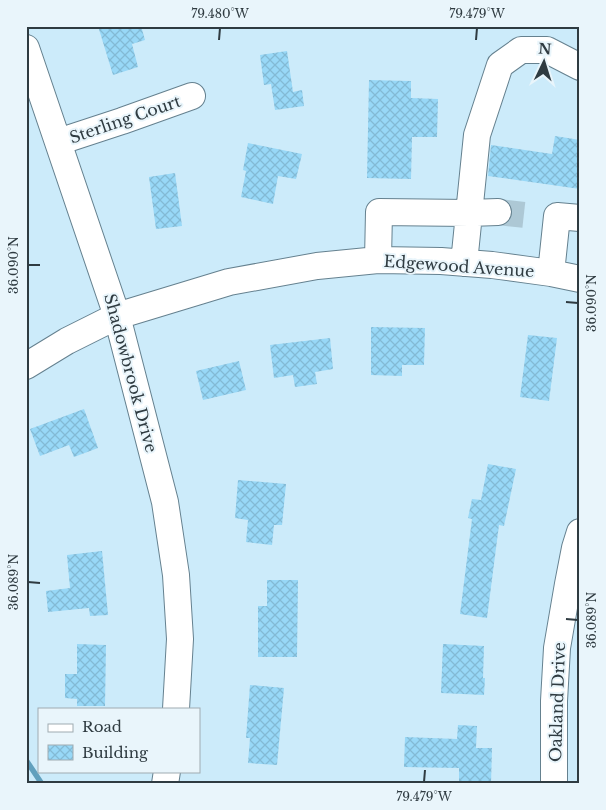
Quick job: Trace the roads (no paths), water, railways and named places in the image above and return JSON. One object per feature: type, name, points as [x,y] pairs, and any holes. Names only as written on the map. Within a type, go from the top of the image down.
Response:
[{"type":"street","name":"Shadowbrook Drive","points":[[26,48],[117,316],[165,502],[176,575],[180,639],[176,708]]},
{"type":"street","points":[[464,263],[478,135],[500,65],[521,50],[547,50],[580,67]]},
{"type":"street","name":"Sterling Court","points":[[58,142],[192,96]]},
{"type":"street","points":[[378,260],[379,212],[498,212]]},
{"type":"street","points":[[551,273],[557,217]]},
{"type":"street","name":"Edgewood Avenue","points":[[26,366],[67,341],[117,316],[228,282],[317,266],[378,260],[464,263],[551,273],[580,279]]},
{"type":"street","name":"Oakland Drive","points":[[554,784],[554,701],[557,648],[575,548],[580,532]]},
{"type":"waterway","points":[[26,760],[42,784]]},
{"type":"tunnel","points":[[498,212],[534,216]]}]
